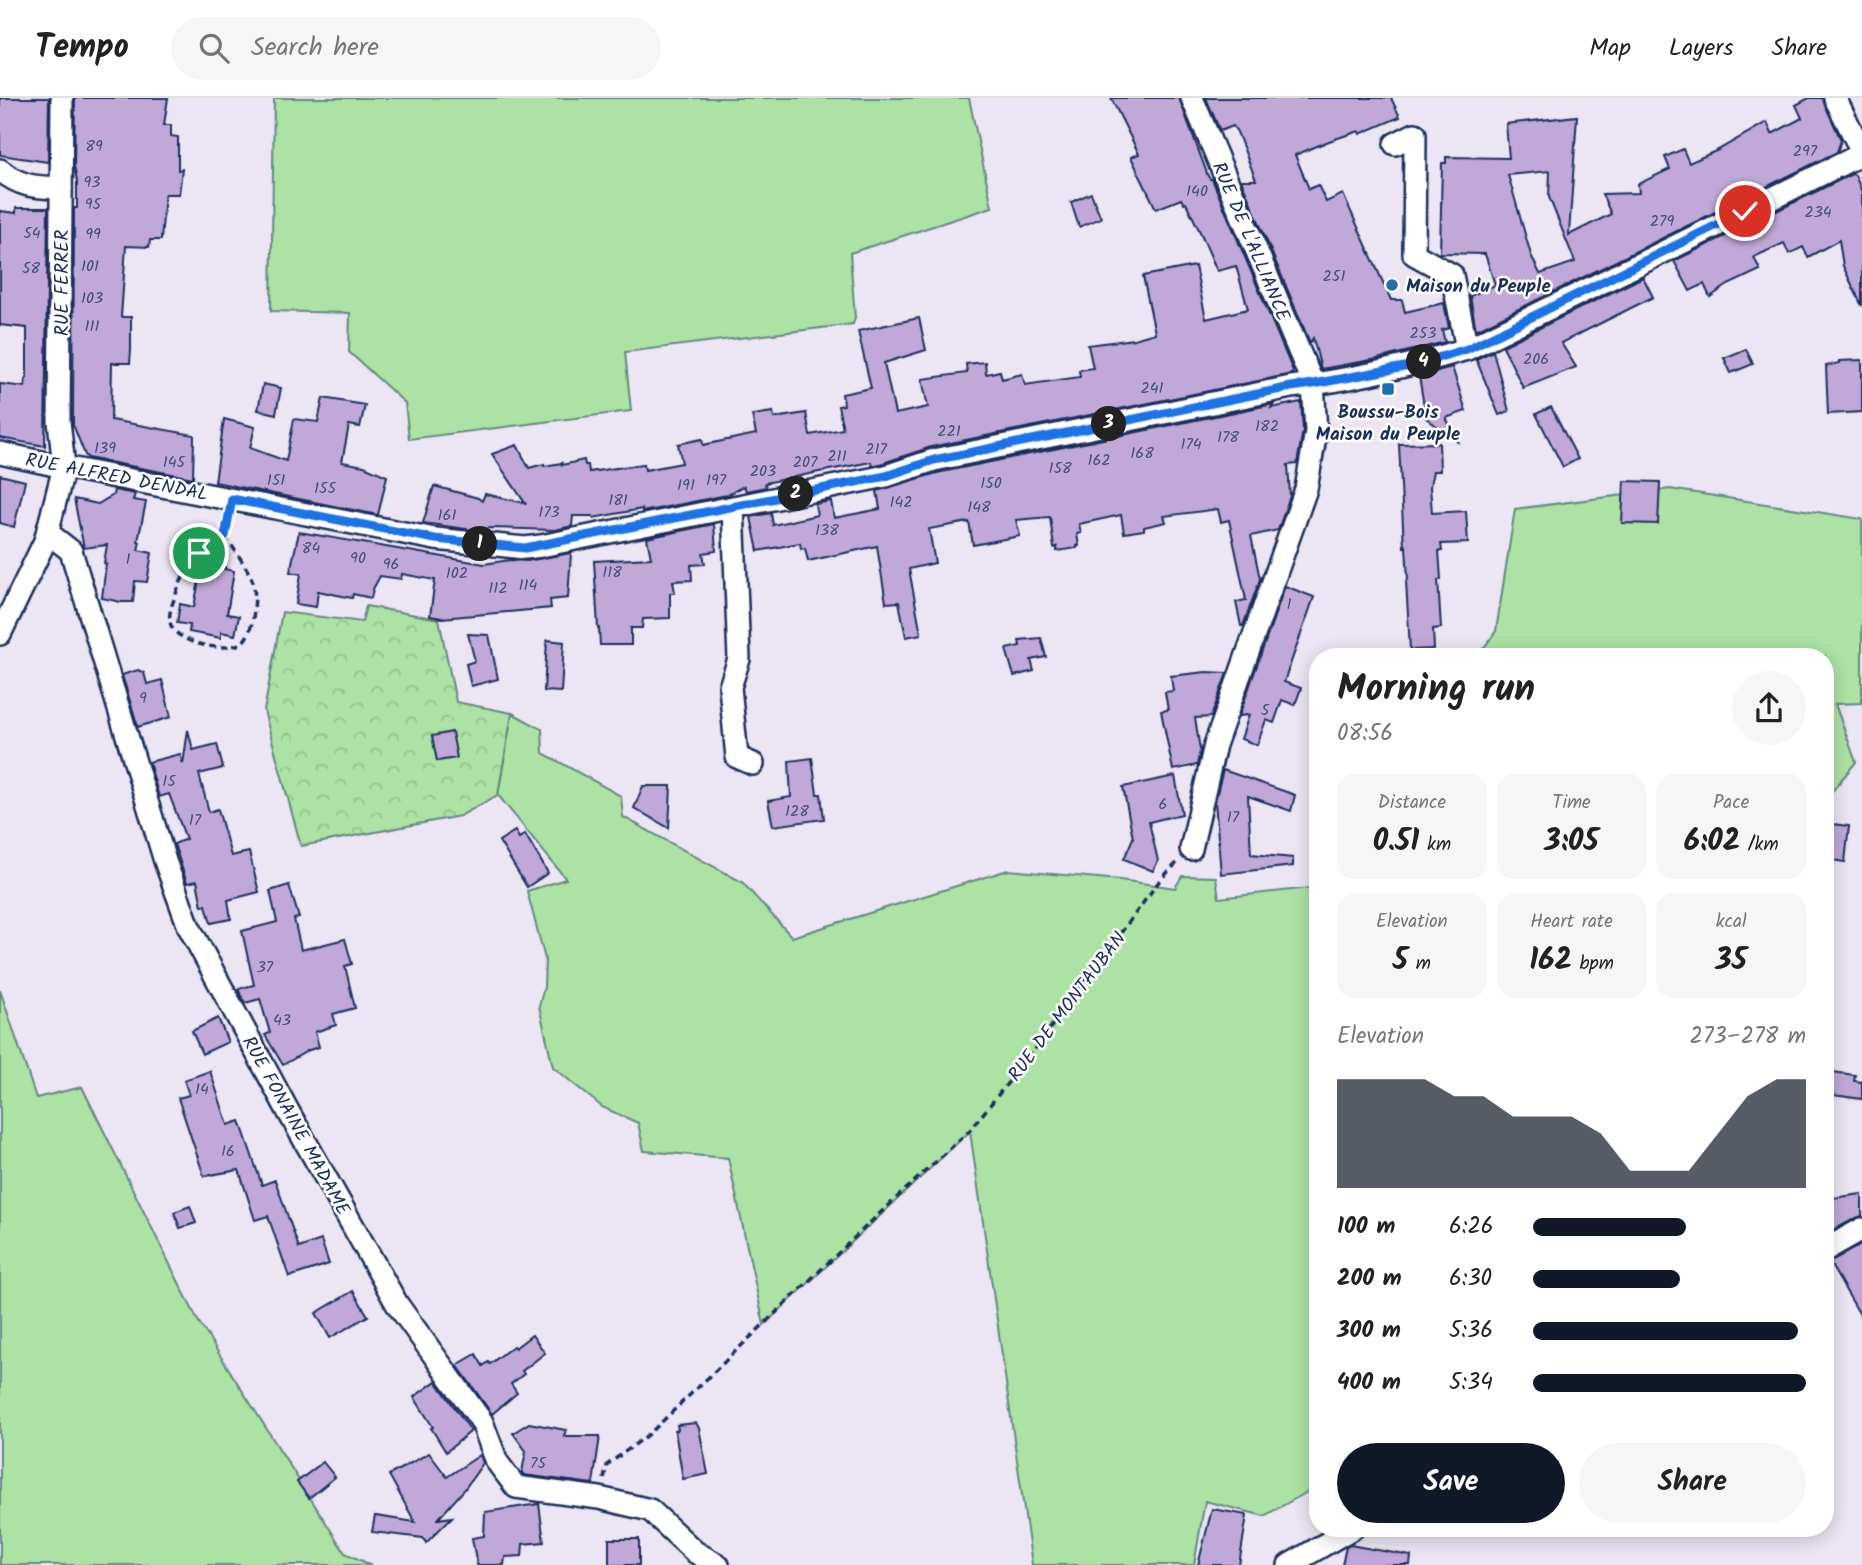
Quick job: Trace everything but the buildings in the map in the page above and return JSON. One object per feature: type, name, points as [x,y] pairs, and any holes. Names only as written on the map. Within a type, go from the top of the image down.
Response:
[{"type":"street","name":"RUE FERRER","points":[[0,634],[48,533],[64,467],[60,421],[62,98]]},
{"type":"street","name":"RUE DE L'ALLIANCE","points":[[1192,98],[1313,384]]},
{"type":"street","points":[[1835,98],[1862,153]]},
{"type":"street","points":[[1395,144],[1415,134],[1414,254],[1452,275],[1467,349]]},
{"type":"street","name":"RUE ALFRED DENDAL","points":[[0,453],[435,539],[525,548],[886,476],[934,460],[1250,395],[1410,366],[1467,349],[1862,153]]},
{"type":"street","points":[[0,170],[18,183],[61,188]]},
{"type":"street","points":[[1191,849],[1215,745],[1306,489],[1316,431],[1313,384]]},
{"type":"street","points":[[733,507],[740,659],[730,687],[737,757],[753,764]]},
{"type":"street","name":"RUE FONAINE MADAME","points":[[48,533],[71,551],[165,861],[189,927],[288,1111],[397,1304],[482,1422],[497,1462],[516,1487],[599,1498],[650,1510],[695,1552],[718,1565]]},
{"type":"street","points":[[1834,1245],[1862,1229]]},
{"type":"street","points":[[1289,1565],[1337,1537]]},
{"type":"path","points":[[225,536],[199,553],[183,577],[170,610],[170,624],[174,631],[181,637],[201,645],[230,647],[242,643],[248,636],[252,623],[255,600],[253,582],[225,536],[232,499]]},
{"type":"path","name":"RUE DE MONTAUBAN","points":[[599,1498],[607,1465],[648,1435],[970,1130],[1034,1050],[1160,880],[1191,849]]},
{"type":"green space","points":[[274,98],[969,98],[992,207],[850,253],[855,318],[853,324],[625,352],[631,411],[409,439],[405,403],[349,352],[350,313],[271,311]]},
{"type":"green space","points":[[1670,489],[1862,519],[1862,703],[1835,704],[1856,762],[1834,789],[1834,648],[1484,648],[1496,631],[1515,509]]},
{"type":"green space","points":[[366,606],[439,619],[456,702],[512,713],[498,795],[460,816],[301,846],[264,711],[282,612],[362,622]]},
{"type":"green space","points":[[512,713],[542,729],[543,753],[621,796],[623,817],[742,882],[792,937],[1008,870],[1175,888],[1182,876],[1216,877],[1219,898],[1309,888],[1309,1491],[1264,1516],[1205,1501],[1194,1565],[1032,1565],[970,1131],[764,1325],[728,1158],[644,1151],[638,1123],[602,1107],[553,1067],[539,1006],[544,987],[545,959],[527,891],[566,879],[498,795]]},
{"type":"green space","points":[[0,990],[36,1098],[82,1087],[197,1319],[345,1553],[371,1565],[0,1565]]},
{"type":"place","name":"Maison du Peuple","points":[[1392,285]]},
{"type":"place","name":"Boussu-Bois Maison du Peuple","points":[[1388,389]]},
{"type":"route","points":[[199,553],[225,536],[232,499],[435,539],[529,548],[886,476],[934,460],[1014,443],[1410,366],[1467,349],[1745,211]]}]
